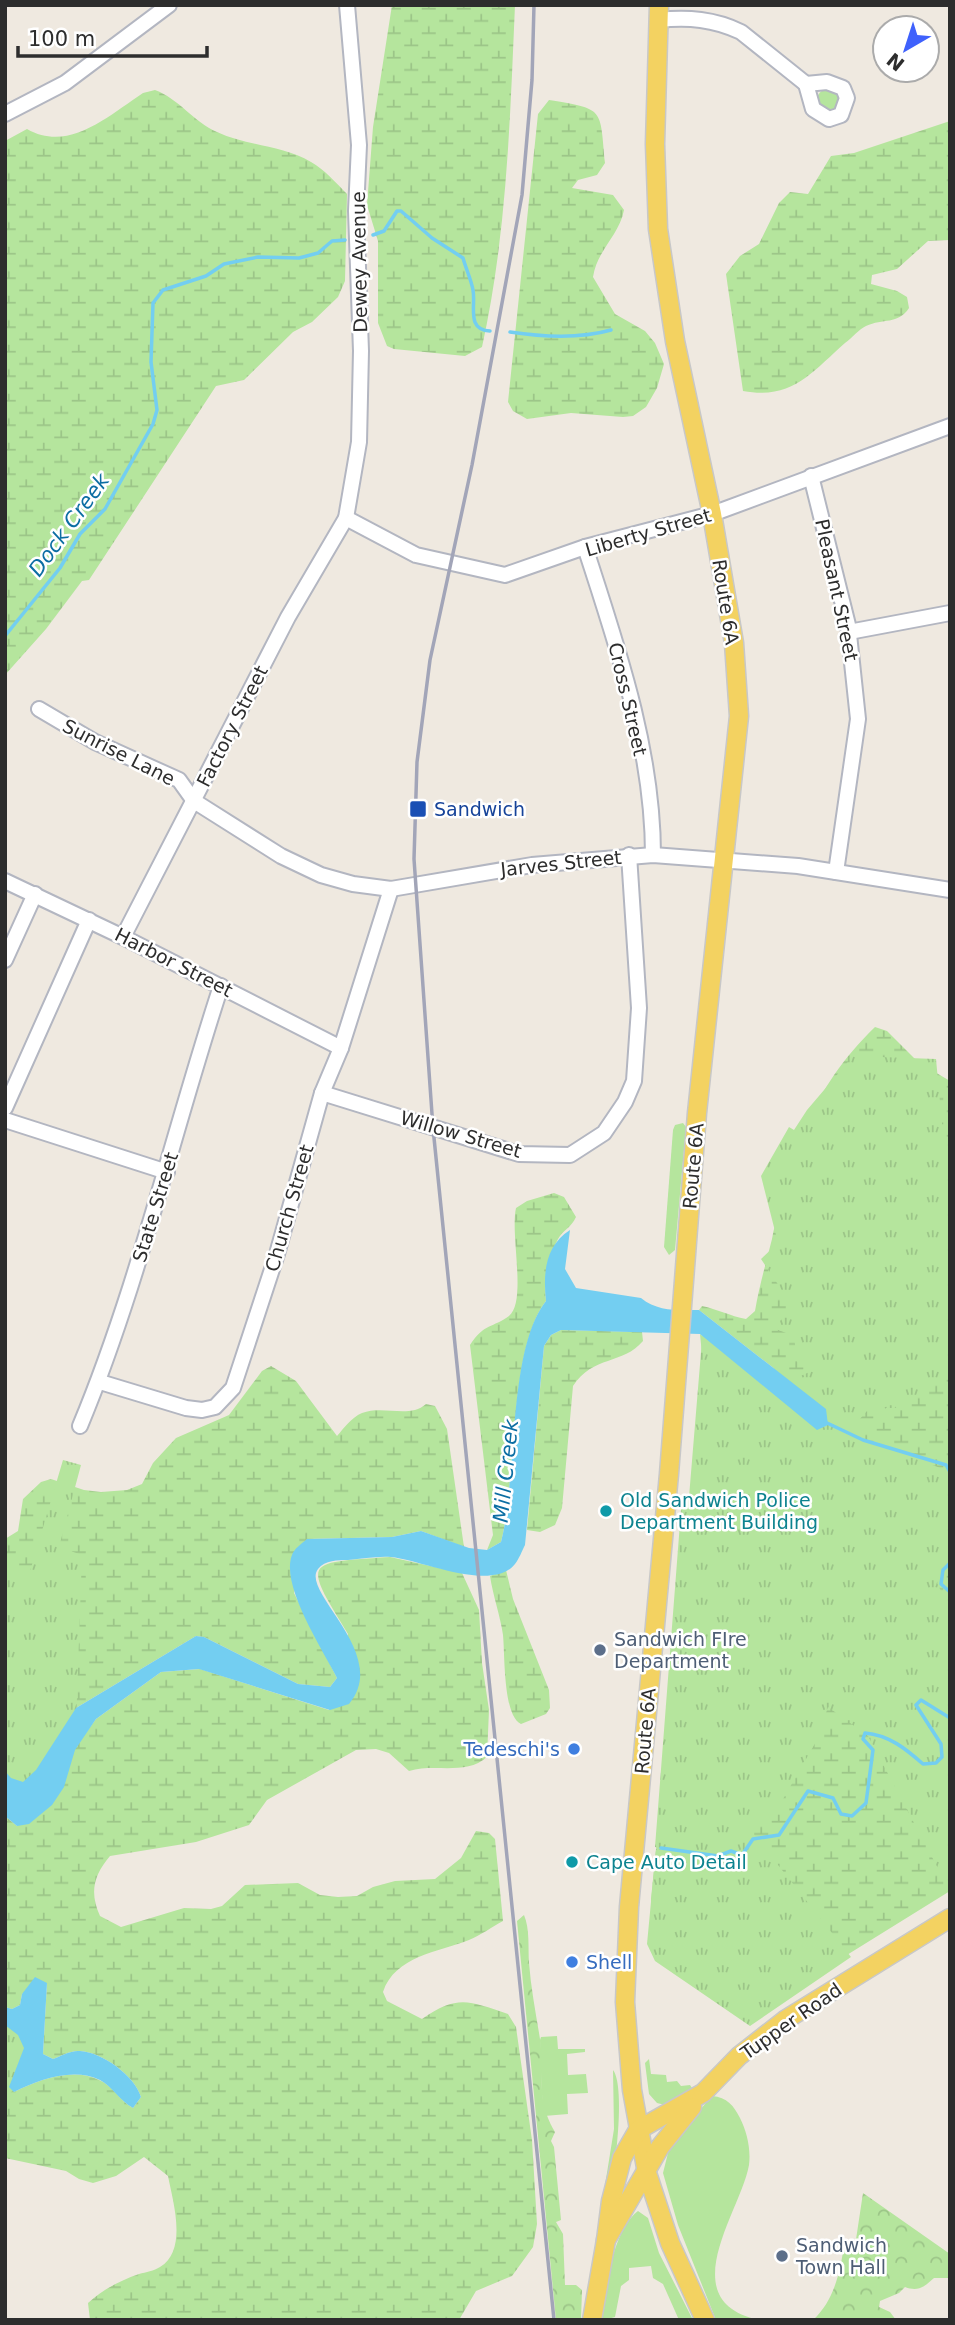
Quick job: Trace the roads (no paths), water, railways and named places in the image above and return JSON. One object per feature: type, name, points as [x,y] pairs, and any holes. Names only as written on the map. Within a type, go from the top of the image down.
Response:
[{"type":"main road","name":"Route 6A","points":[[659,12],[655,144],[658,229],[675,341],[712,514],[734,643],[739,716],[700,1087],[680,1346],[626,1940],[625,2024],[638,2130],[647,2173],[670,2243],[705,2320]]},
{"type":"main road","name":"Tupper Road","points":[[638,2130],[703,2093],[739,2056],[785,2020],[950,1918]]},
{"type":"main road","points":[[606,2240],[660,2147],[703,2093]]},
{"type":"main road","points":[[592,2320],[611,2201],[622,2158],[638,2130]]},
{"type":"street","points":[[5,114],[65,83],[169,5]]},
{"type":"street","name":"Dewey Avenue","points":[[346,518],[359,442],[361,351],[356,211],[359,145],[347,5]]},
{"type":"street","points":[[659,12],[730,27],[806,84]]},
{"type":"street","name":"Liberty Street","points":[[346,518],[416,555],[449,565],[505,575],[585,547],[712,514],[950,426]]},
{"type":"street","name":"Pleasant Street","points":[[811,477],[849,632],[858,719],[836,872]]},
{"type":"street","name":"Factory Street","points":[[123,937],[288,617],[346,518]]},
{"type":"street","name":"Cross Street","points":[[585,547],[630,691],[649,801],[653,855]]},
{"type":"street","points":[[849,632],[950,614]]},
{"type":"street","name":"Sunrise Lane","points":[[39,709],[95,742],[179,780],[194,801]]},
{"type":"street","name":"Jarves Street","points":[[194,801],[300,866],[352,884],[391,889],[521,866],[653,855],[723,859],[836,872],[950,890]]},
{"type":"street","name":"Willow Street","points":[[322,1093],[519,1154],[570,1155],[604,1133],[625,1102],[634,1081],[639,1009],[629,855]]},
{"type":"street","name":"Harbor Street","points":[[5,881],[89,920],[341,1048]]},
{"type":"street","name":"Church Street","points":[[100,1381],[186,1408],[215,1407],[233,1388],[250,1339],[322,1093],[341,1048],[391,889]]},
{"type":"street","points":[[5,960],[35,894]]},
{"type":"street","points":[[5,1108],[89,920]]},
{"type":"street","name":"State Street","points":[[80,1426],[100,1381],[167,1172],[191,1079],[221,986]]},
{"type":"street","points":[[5,1119],[167,1172]]},
{"type":"water","points":[[570,1230],[565,1269],[576,1288],[641,1298],[654,1306],[668,1309],[699,1310],[826,1409],[828,1425],[817,1430],[700,1334],[561,1330],[551,1335],[544,1346],[525,1545],[515,1564],[504,1572],[490,1576],[456,1572],[391,1557],[328,1562],[318,1569],[316,1579],[321,1593],[353,1645],[359,1665],[359,1685],[349,1704],[330,1710],[199,1669],[161,1672],[96,1719],[75,1750],[64,1787],[52,1805],[29,1824],[17,1826],[5,1816],[5,1771],[11,1778],[23,1782],[36,1770],[76,1708],[196,1636],[204,1637],[298,1684],[330,1687],[337,1678],[305,1617],[292,1583],[292,1555],[307,1539],[392,1537],[421,1531],[469,1548],[487,1550],[501,1542],[525,1351],[534,1323],[546,1301],[546,1270],[551,1252],[555,1244]]},
{"type":"water","points":[[35,1977],[47,1983],[43,2054],[53,2059],[80,2051],[107,2060],[125,2073],[138,2089],[141,2097],[133,2108],[100,2080],[90,2076],[56,2077],[14,2092],[9,2087],[24,2048],[18,2035],[5,2025],[5,2007],[12,2009],[20,2005],[22,1994]]},
{"type":"waterway","name":"Dock Creek","points":[[373,235],[384,231],[397,211],[401,211],[432,238],[463,258],[473,290],[475,322],[483,330],[490,331]]},
{"type":"waterway","name":"Dock Creek","points":[[5,636],[60,568],[80,534],[105,509],[153,424],[157,410],[151,362],[153,303],[163,290],[206,276],[224,264],[258,257],[299,258],[318,253],[332,241],[345,240]]},
{"type":"waterway","name":"Dock Creek","points":[[510,332],[561,336],[611,330]]},
{"type":"waterway","name":"Mill Creek","points":[[825,1422],[863,1440],[946,1465],[950,1472]]},
{"type":"waterway","name":"Mill Creek","points":[[950,1563],[943,1570],[941,1584],[950,1592]]},
{"type":"waterway","points":[[661,1848],[718,1856],[731,1851],[742,1855],[753,1839],[779,1835],[808,1791],[833,1798],[841,1814],[852,1816],[866,1803],[873,1750],[863,1739],[865,1733],[874,1734],[904,1748],[923,1764],[936,1763],[942,1757],[941,1744],[916,1705],[921,1700],[950,1718]]},
{"type":"railway","points":[[534,5],[532,80],[522,195],[472,465],[430,660],[417,762],[414,859],[433,1128],[554,2320]]},
{"type":"place","name":"Sandwich","points":[[418,809]]},
{"type":"place","name":"Old Sandwich Police Department Building","points":[[606,1511]]},
{"type":"place","name":"Sandwich FIre Department","points":[[600,1650]]},
{"type":"place","name":"Tedeschi's","points":[[574,1749]]},
{"type":"place","name":"Cape Auto Detail","points":[[572,1862]]},
{"type":"place","name":"Shell","points":[[572,1962]]},
{"type":"place","name":"Sandwich Town Hall","points":[[782,2256]]}]
